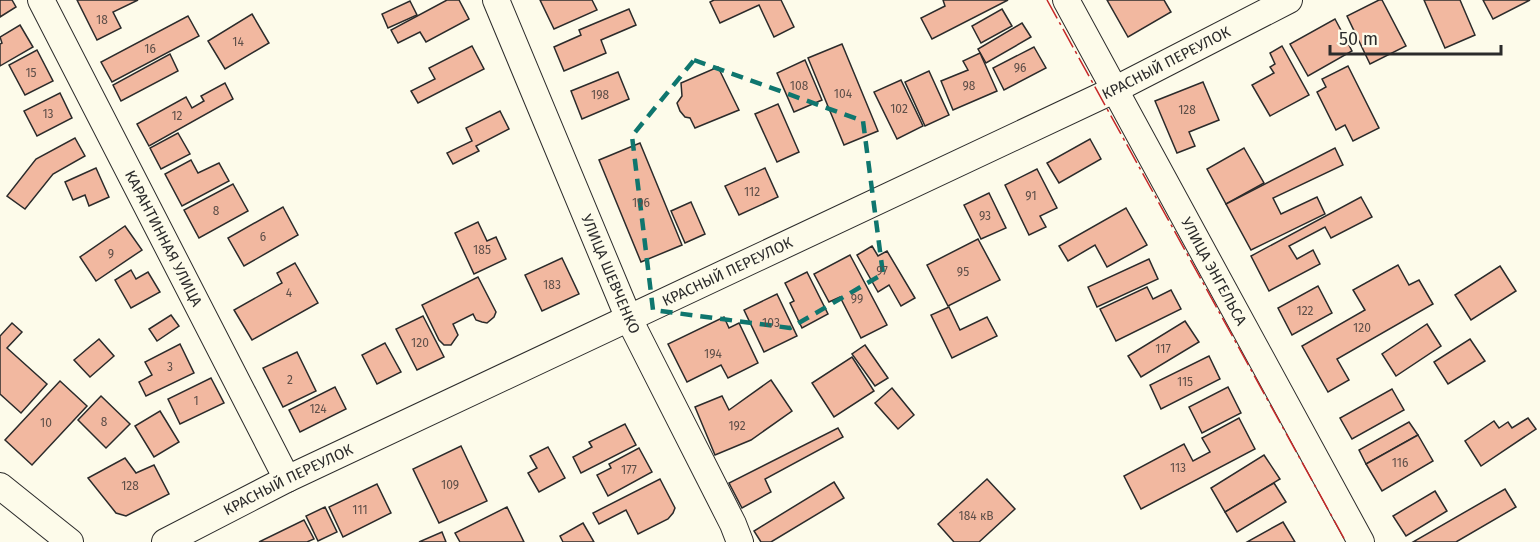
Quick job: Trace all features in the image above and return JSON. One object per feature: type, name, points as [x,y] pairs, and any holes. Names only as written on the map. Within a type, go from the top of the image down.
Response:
[{"type":"street","name":"КАРАНТИННАЯ УЛИЦА","points":[[42,0],[287,479]]},
{"type":"street","name":"УЛИЦА ШЕВЧЕНКО","points":[[496,0],[629,319],[740,542]]},
{"type":"street","name":"УЛИЦА ЭНГЕЛЬСА","points":[[1066,0],[1116,88],[1361,542]]},
{"type":"street","name":"КРАСНЫЙ ПЕРЕУЛОК","points":[[165,542],[287,479],[1116,88],[1289,0]]},
{"type":"street","points":[[0,486],[70,542]]},
{"type":"highlighted area","points":[[694,60],[863,121],[883,274],[790,328],[653,310],[632,136]]},
{"type":"building","points":[[0,0],[12,0],[16,7],[0,17]]},
{"type":"building","points":[[77,0],[138,0],[113,12],[121,28],[97,40]]},
{"type":"building","points":[[447,0],[459,0],[469,19],[426,42],[420,32],[398,43],[391,30]]},
{"type":"building","points":[[540,0],[592,0],[597,10],[554,29]]},
{"type":"building","points":[[714,0],[781,0],[794,27],[774,37],[759,5],[720,23],[710,2]]},
{"type":"building","points":[[943,0],[1008,0],[932,39],[921,18],[945,6]]},
{"type":"building","points":[[1107,0],[1164,0],[1171,12],[1128,37]]},
{"type":"building","points":[[1382,0],[1406,46],[1370,64],[1347,16]]},
{"type":"building","points":[[1424,0],[1460,0],[1475,35],[1445,48]]},
{"type":"building","points":[[1483,0],[1530,0],[1493,19]]},
{"type":"building","points":[[410,1],[417,15],[388,28],[382,14]]},
{"type":"building","points":[[629,9],[636,25],[601,40],[606,53],[564,71],[554,47],[581,35],[579,30]]},
{"type":"building","points":[[1002,9],[1012,26],[981,43],[972,26]]},
{"type":"building","points":[[252,14],[269,43],[225,69],[208,41]]},
{"type":"building","points":[[188,16],[199,36],[112,82],[101,62]]},
{"type":"building","points":[[1335,19],[1352,51],[1308,76],[1290,44]]},
{"type":"building","points":[[1022,23],[1031,37],[986,63],[978,49]]},
{"type":"building","points":[[20,25],[33,47],[0,66],[0,44],[2,43],[0,37]]},
{"type":"building","points":[[842,44],[878,131],[844,145],[808,58]]},
{"type":"building","points":[[472,46],[484,69],[418,103],[411,91],[435,79],[429,68]]},
{"type":"building","points":[[1282,46],[1309,95],[1270,116],[1252,85],[1274,73],[1270,67],[1275,64],[1270,53]]},
{"type":"building","points":[[1034,47],[1046,68],[1004,90],[993,68]]},
{"type":"building","points":[[37,50],[53,81],[25,95],[9,65]]},
{"type":"building","points":[[980,53],[997,91],[953,110],[941,81],[968,70],[963,61]]},
{"type":"building","points":[[170,54],[178,71],[121,101],[113,85]]},
{"type":"building","points":[[805,60],[822,100],[794,112],[777,73]]},
{"type":"building","points":[[1348,66],[1379,128],[1353,141],[1345,125],[1336,130],[1317,92],[1326,87],[1322,79]]},
{"type":"building","points":[[718,67],[739,110],[695,128],[690,118],[685,117],[680,111],[677,103],[682,96],[681,83]]},
{"type":"building","points":[[929,71],[949,115],[925,126],[905,82]]},
{"type":"building","points":[[618,72],[629,99],[582,119],[571,91]]},
{"type":"building","points":[[901,80],[923,126],[897,139],[874,92]]},
{"type":"building","points":[[1203,82],[1219,120],[1189,132],[1195,146],[1177,153],[1155,101]]},
{"type":"building","points":[[225,83],[233,99],[149,146],[137,124],[186,97],[192,108],[204,101],[201,96]]},
{"type":"building","points":[[60,93],[72,118],[37,136],[24,111]]},
{"type":"building","points":[[778,104],[799,152],[777,162],[755,114]]},
{"type":"building","points":[[500,111],[509,129],[476,146],[479,151],[453,164],[447,153],[472,141],[466,128]]},
{"type":"building","points":[[178,133],[190,154],[161,169],[150,148]]},
{"type":"building","points":[[75,138],[85,156],[53,174],[25,209],[7,196],[36,159]]},
{"type":"building","points":[[1090,139],[1101,159],[1059,183],[1047,163]]},
{"type":"building","points":[[640,143],[682,245],[641,262],[599,160]]},
{"type":"building","points":[[1244,148],[1264,183],[1226,204],[1207,169]]},
{"type":"building","points":[[1335,148],[1343,165],[1273,198],[1281,214],[1317,197],[1325,214],[1251,250],[1226,204]]},
{"type":"building","points":[[191,160],[198,173],[219,163],[229,181],[182,206],[165,174]]},
{"type":"building","points":[[96,168],[109,197],[89,206],[85,195],[73,200],[65,182]]},
{"type":"building","points":[[765,168],[778,197],[739,215],[725,186]]},
{"type":"building","points":[[1037,169],[1057,208],[1040,216],[1046,227],[1029,235],[1005,185]]},
{"type":"building","points":[[233,184],[248,211],[199,238],[184,210]]},
{"type":"building","points":[[989,193],[1006,228],[981,239],[964,205]]},
{"type":"building","points":[[1361,197],[1372,217],[1331,238],[1325,227],[1289,246],[1297,259],[1313,250],[1320,264],[1269,291],[1251,256]]},
{"type":"building","points":[[691,202],[705,234],[685,243],[671,211]]},
{"type":"building","points":[[283,207],[298,235],[244,266],[228,238]]},
{"type":"building","points":[[1126,208],[1147,245],[1107,267],[1095,245],[1068,261],[1059,246]]},
{"type":"building","points":[[478,222],[487,241],[496,237],[506,259],[474,274],[455,233]]},
{"type":"building","points":[[125,226],[142,250],[96,281],[80,257]]},
{"type":"building","points":[[978,239],[1000,280],[948,306],[927,265]]},
{"type":"building","points":[[872,246],[878,256],[887,251],[915,298],[901,306],[889,285],[878,292],[857,255]]},
{"type":"building","points":[[850,255],[887,325],[861,338],[840,297],[829,302],[814,274]]},
{"type":"building","points":[[562,258],[579,294],[542,311],[525,275]]},
{"type":"building","points":[[1149,259],[1158,279],[1097,307],[1088,287]]},
{"type":"building","points":[[295,263],[318,303],[252,340],[234,310],[282,283],[277,273]]},
{"type":"building","points":[[1398,265],[1409,285],[1419,280],[1433,304],[1337,359],[1349,380],[1328,392],[1302,346],[1365,310],[1353,290]]},
{"type":"building","points":[[1500,266],[1516,291],[1471,320],[1455,295]]},
{"type":"building","points":[[131,270],[136,279],[148,272],[160,292],[131,308],[115,280]]},
{"type":"building","points":[[807,272],[828,314],[802,328],[790,303],[794,301],[785,283]]},
{"type":"building","points":[[478,277],[496,312],[494,317],[487,323],[476,320],[473,314],[453,324],[458,335],[451,345],[444,345],[439,340],[422,305]]},
{"type":"building","points":[[1318,286],[1332,313],[1292,335],[1278,308]]},
{"type":"building","points":[[1147,287],[1153,299],[1171,290],[1181,309],[1116,341],[1100,309]]},
{"type":"building","points":[[777,294],[797,336],[764,352],[744,310]]},
{"type":"building","points":[[949,307],[960,330],[987,317],[997,336],[952,358],[931,315]]},
{"type":"building","points":[[171,315],[179,326],[157,341],[149,329]]},
{"type":"building","points":[[423,316],[444,357],[417,370],[396,329]]},
{"type":"building","points":[[724,317],[729,328],[739,323],[758,363],[728,378],[721,365],[687,382],[668,344]]},
{"type":"building","points":[[1185,321],[1199,342],[1141,377],[1128,356]]},
{"type":"building","points":[[12,323],[22,332],[7,348],[47,384],[21,413],[0,394],[0,336]]},
{"type":"building","points":[[1427,324],[1441,346],[1396,376],[1382,354]]},
{"type":"building","points":[[99,339],[114,356],[90,377],[74,360]]},
{"type":"building","points":[[1470,339],[1485,361],[1448,384],[1434,362]]},
{"type":"building","points":[[385,343],[401,372],[377,384],[362,355]]},
{"type":"building","points":[[180,344],[194,373],[146,396],[139,382],[152,375],[145,362]]},
{"type":"building","points":[[865,345],[888,378],[875,386],[852,354]]},
{"type":"building","points":[[297,352],[316,391],[283,407],[263,368]]},
{"type":"building","points":[[1209,356],[1220,379],[1161,409],[1150,385]]},
{"type":"building","points":[[852,357],[874,391],[834,417],[812,383]]},
{"type":"building","points":[[211,378],[224,403],[180,424],[168,399]]},
{"type":"building","points":[[771,380],[792,411],[751,440],[715,455],[695,407],[722,396],[729,410]]},
{"type":"building","points":[[60,381],[87,406],[32,465],[5,440]]},
{"type":"building","points":[[335,387],[346,409],[300,432],[289,410]]},
{"type":"building","points":[[1228,387],[1241,413],[1202,433],[1189,407]]},
{"type":"building","points":[[892,388],[914,415],[898,429],[875,403]]},
{"type":"building","points":[[1392,389],[1404,410],[1352,439],[1340,418]]},
{"type":"building","points":[[101,396],[130,424],[106,448],[78,420]]},
{"type":"building","points":[[160,411],[179,442],[154,457],[135,426]]},
{"type":"building","points":[[1239,418],[1255,449],[1141,509],[1124,476],[1184,444],[1193,461],[1210,452],[1202,438]]},
{"type":"building","points":[[1528,418],[1536,429],[1481,466],[1465,441],[1494,421],[1499,428],[1508,422],[1512,428]]},
{"type":"building","points":[[1409,422],[1418,435],[1366,464],[1359,450]]},
{"type":"building","points":[[625,424],[636,445],[581,473],[573,457],[592,447],[589,442]]},
{"type":"building","points":[[838,428],[843,437],[765,479],[771,492],[742,508],[729,483]]},
{"type":"building","points":[[1418,435],[1433,461],[1382,491],[1366,464]]},
{"type":"building","points":[[461,446],[487,501],[439,523],[413,469]]},
{"type":"building","points":[[548,447],[565,478],[539,492],[528,473],[537,468],[530,456]]},
{"type":"building","points":[[639,448],[652,472],[608,496],[597,475],[611,468],[609,464]]},
{"type":"building","points":[[1264,455],[1280,479],[1225,512],[1211,488]]},
{"type":"building","points":[[125,458],[136,473],[154,465],[169,494],[126,516],[116,513],[88,478]]},
{"type":"building","points":[[660,479],[675,508],[668,519],[638,534],[626,510],[599,524],[593,513]]},
{"type":"building","points":[[987,479],[1015,509],[979,542],[954,542],[938,524]]},
{"type":"building","points":[[834,482],[844,498],[771,542],[761,542],[754,531]]},
{"type":"building","points":[[1274,483],[1286,502],[1237,532],[1225,512]]},
{"type":"building","points":[[377,484],[391,513],[343,537],[329,507]]},
{"type":"building","points":[[1505,489],[1516,507],[1456,542],[1413,542]]},
{"type":"building","points":[[1435,491],[1447,511],[1406,536],[1393,516]]},
{"type":"building","points":[[325,507],[337,532],[318,541],[306,516]]},
{"type":"building","points":[[507,507],[524,542],[460,542],[455,533]]},
{"type":"building","points":[[304,520],[314,539],[307,542],[259,542]]},
{"type":"building","points":[[1283,522],[1295,542],[1247,542]]},
{"type":"building","points":[[583,523],[594,542],[563,542],[560,536]]},
{"type":"building","points":[[442,532],[446,542],[419,542]]},
{"type":"power","points":[[1047,0],[1346,542]]}]
